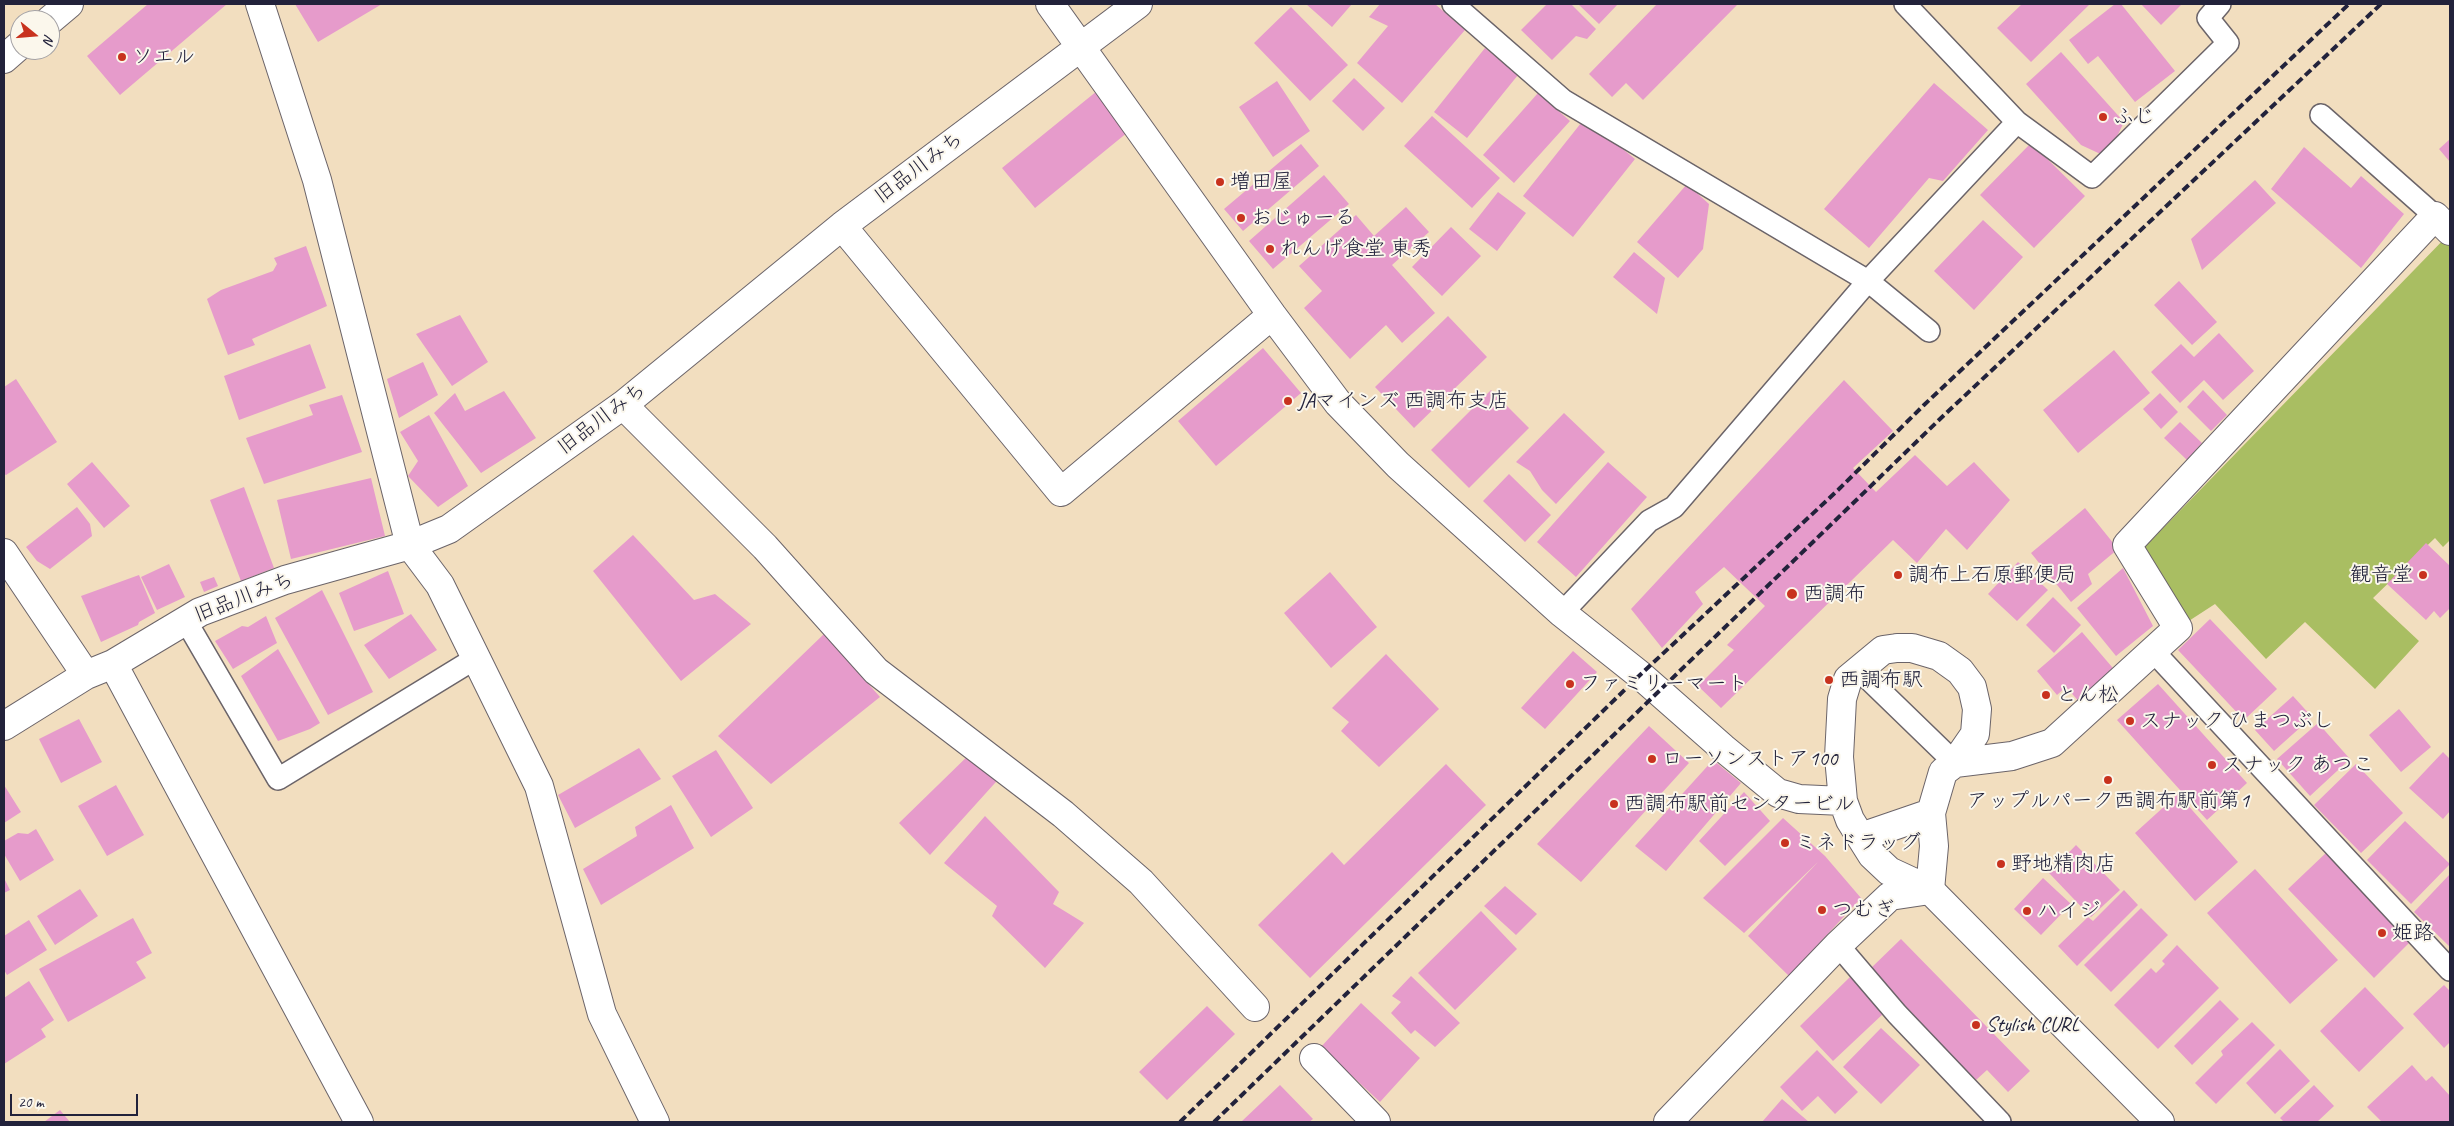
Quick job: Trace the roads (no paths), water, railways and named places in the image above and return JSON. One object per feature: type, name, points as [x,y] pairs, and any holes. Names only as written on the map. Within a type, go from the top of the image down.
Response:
[{"type":"street","points":[[260,4],[317,180],[410,545],[440,585],[539,786],[602,1014],[655,1122]]},
{"type":"street","points":[[1050,4],[1272,315],[1338,403],[1391,458],[1562,613],[1640,674],[1723,748],[1778,792],[1798,799],[1842,801]]},
{"type":"street","name":"旧品川みち","points":[[4,726],[86,675],[113,664],[200,612],[286,580],[410,545],[449,529],[623,405],[842,226],[1138,4]]},
{"type":"street","points":[[1955,763],[2012,756],[2052,743],[2154,652],[2178,628],[2126,545],[2443,223]]},
{"type":"street","points":[[842,226],[1061,492],[1272,315]]},
{"type":"street","points":[[623,405],[765,547],[876,671],[1063,814],[1140,882],[1255,1007]]},
{"type":"street","points":[[4,553],[86,675]]},
{"type":"street","points":[[1930,890],[1934,846],[1931,813],[1943,772],[1955,763],[1975,734],[1977,709],[1972,687],[1960,671],[1939,656],[1912,648],[1883,650],[1848,679],[1842,699],[1840,757],[1842,801],[1850,820],[1872,855],[1889,871],[1930,890],[2160,1122]]},
{"type":"street","points":[[113,664],[359,1122]]},
{"type":"street","points":[[1861,837],[1931,813]]},
{"type":"street","points":[[1668,1122],[1838,945],[1890,896],[1930,890]]},
{"type":"street","points":[[1314,1058],[1376,1122]]},
{"type":"lane","points":[[1453,4],[1564,100],[1868,281],[1929,331]]},
{"type":"lane","points":[[1905,4],[2017,122],[2092,177],[2228,43],[2208,18],[2220,4]]},
{"type":"lane","points":[[2321,115],[2443,223]]},
{"type":"lane","points":[[1562,613],[1649,521],[1674,507],[1868,281],[2017,122]]},
{"type":"lane","points":[[186,621],[278,779],[476,658]]},
{"type":"lane","points":[[2154,652],[2450,970]]},
{"type":"lane","points":[[1858,669],[1955,763]]},
{"type":"lane","points":[[1838,945],[1897,1014],[2000,1122]]},
{"type":"railway","points":[[1180,1122],[1640,675],[1838,490],[1924,405],[2349,4]]},
{"type":"railway","points":[[1214,1122],[1940,419],[2381,4]]},
{"type":"place","name":"ソエル","points":[[122,57]]},
{"type":"place","name":"ふじ","points":[[2103,117]]},
{"type":"place","name":"増田屋","points":[[1220,182]]},
{"type":"place","name":"おじゅーる","points":[[1241,218]]},
{"type":"place","name":"れんげ食堂 東秀","points":[[1270,249]]},
{"type":"place","name":"JAマインズ 西調布支店","points":[[1288,401]]},
{"type":"place","name":"調布上石原郵便局","points":[[1898,575]]},
{"type":"place","name":"観音堂","points":[[2423,575]]},
{"type":"place","name":"西調布","points":[[1792,594]]},
{"type":"place","name":"西調布駅","points":[[1829,680]]},
{"type":"place","name":"ファミリーマート","points":[[1570,684]]},
{"type":"place","name":"とん松","points":[[2046,695]]},
{"type":"place","name":"スナック ひまつぶし","points":[[2130,721]]},
{"type":"place","name":"ローソンストア100","points":[[1652,759]]},
{"type":"place","name":"スナック あつこ","points":[[2212,765]]},
{"type":"place","name":"アップルパーク西調布駅前第1","points":[[2108,780]]},
{"type":"place","name":"西調布駅前センタービル","points":[[1614,804]]},
{"type":"place","name":"ミネドラッグ","points":[[1785,843]]},
{"type":"place","name":"野地精肉店","points":[[2001,864]]},
{"type":"place","name":"つむぎ","points":[[1822,910]]},
{"type":"place","name":"ハイジ","points":[[2027,911]]},
{"type":"place","name":"姫路","points":[[2382,933]]},
{"type":"place","name":"Stylish CURL","points":[[1976,1025]]}]
